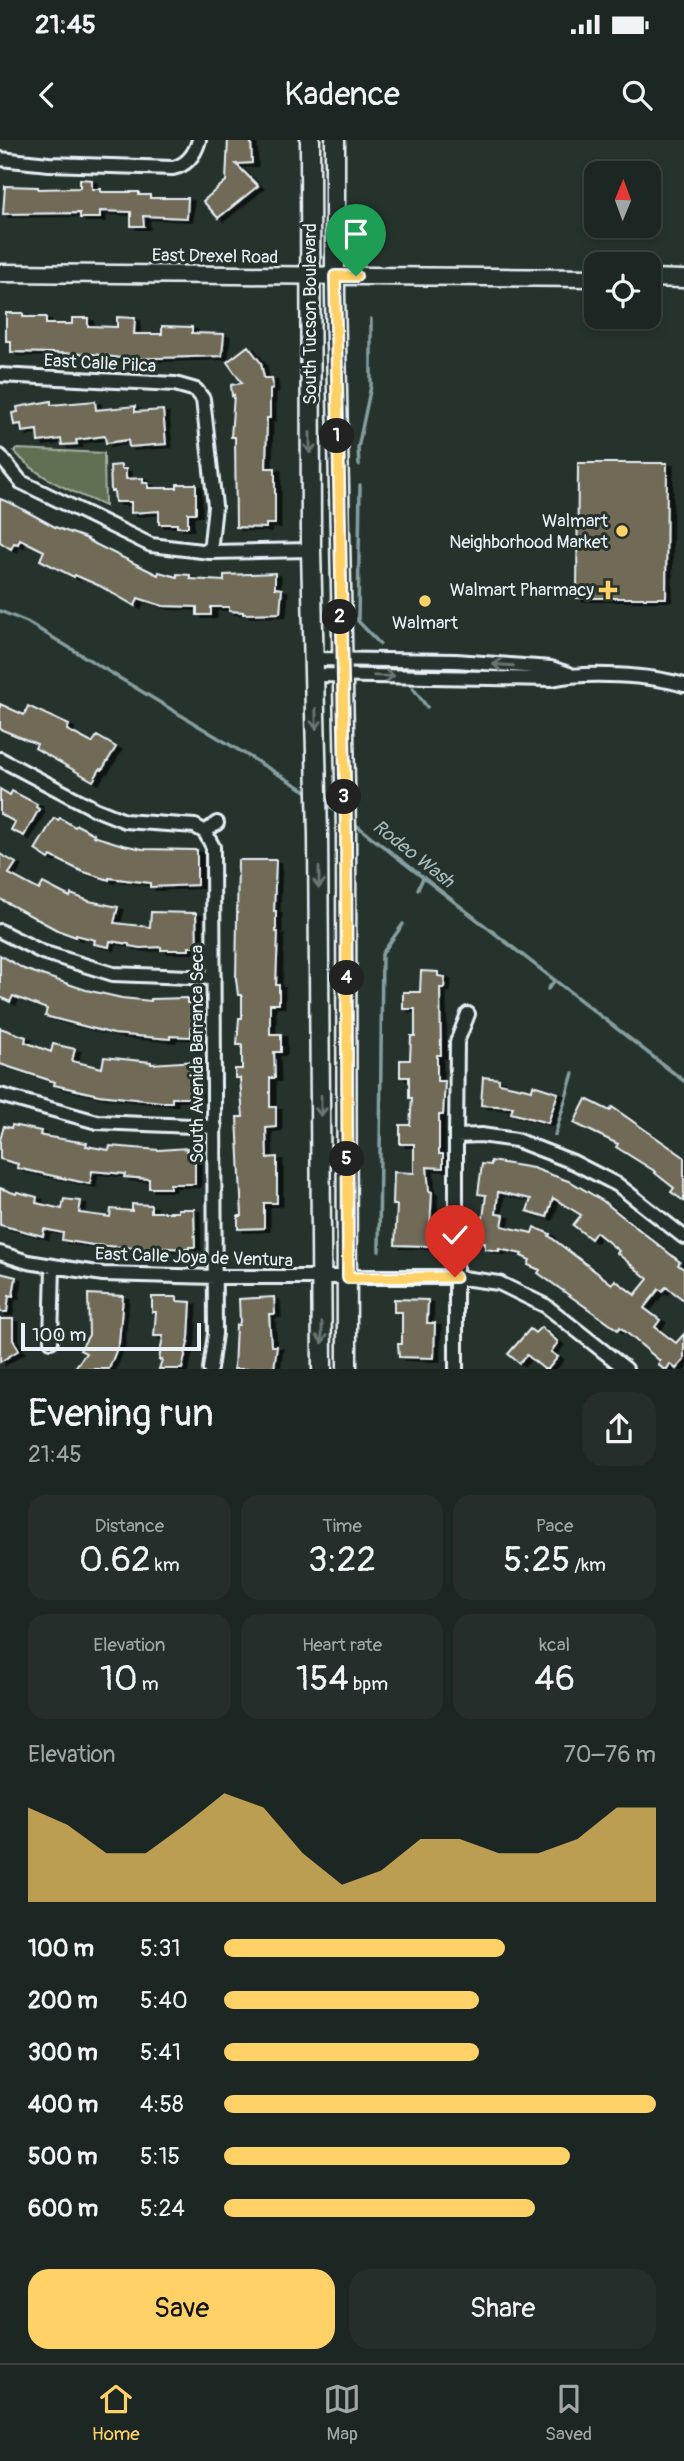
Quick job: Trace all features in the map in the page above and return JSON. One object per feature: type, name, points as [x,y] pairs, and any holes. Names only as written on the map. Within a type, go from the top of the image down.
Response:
[{"type":"main road","name":"South Tucson Boulevard","points":[[310,140],[311,550],[317,780],[322,1369]]},
{"type":"main road","name":"South Tucson Boulevard","points":[[335,140],[341,667],[346,830],[347,1369]]},
{"type":"street","points":[[0,159],[49,164],[173,168],[193,160],[199,140]]},
{"type":"street","name":"East Drexel Road","points":[[0,273],[584,278]]},
{"type":"street","points":[[661,278],[684,279]]},
{"type":"street","name":"East Calle Pilca","points":[[0,375],[200,387],[215,506],[210,552]]},
{"type":"street","points":[[0,456],[21,482],[151,545],[210,552],[311,550]]},
{"type":"street","points":[[315,667],[552,679],[570,675],[637,677],[684,685]]},
{"type":"street","points":[[0,759],[125,821],[195,826],[205,832],[217,823]]},
{"type":"street","name":"South Avenida Barranca Seca","points":[[205,832],[215,857],[215,1334],[210,1369]]},
{"type":"street","points":[[0,931],[42,952],[113,974],[214,978]]},
{"type":"street","points":[[456,1369],[457,1042],[468,1014]]},
{"type":"street","points":[[0,1095],[97,1122],[215,1127]]},
{"type":"street","points":[[456,1136],[481,1135],[516,1140],[573,1161],[618,1185],[684,1237]]},
{"type":"street","name":"East Calle Joya de Ventura","points":[[0,1253],[28,1262],[103,1274],[215,1278],[455,1277],[499,1283],[546,1306],[626,1369]]},
{"type":"street","points":[[51,1341],[53,1266]]},
{"type":"green space","points":[[14,451],[104,453],[105,506],[45,477],[23,461]]},
{"type":"building","points":[[228,140],[251,140],[252,163],[236,164],[258,186],[218,218],[203,201],[226,181]]},
{"type":"building","points":[[80,179],[92,180],[92,189],[101,189],[101,192],[139,192],[139,195],[150,195],[150,198],[188,198],[187,218],[143,216],[144,226],[131,226],[131,212],[100,211],[100,218],[80,218],[80,213],[3,214],[5,186],[38,189],[80,188]]},
{"type":"building","points":[[6,313],[23,313],[23,317],[46,317],[46,324],[72,324],[72,318],[88,318],[88,326],[117,327],[117,317],[135,318],[134,334],[162,334],[162,326],[192,327],[192,333],[224,334],[222,356],[127,359],[93,354],[11,352],[11,341],[6,341]]},
{"type":"building","points":[[248,346],[261,363],[264,378],[272,378],[273,388],[270,389],[270,418],[267,418],[266,468],[275,468],[275,524],[266,524],[266,528],[236,527],[235,437],[231,437],[234,395],[232,396],[231,385],[242,383],[227,362]]},
{"type":"building","points":[[51,401],[51,405],[95,401],[96,410],[135,406],[135,412],[163,410],[166,444],[129,447],[128,440],[106,443],[105,436],[76,440],[77,444],[62,445],[61,439],[38,442],[37,430],[22,432],[21,424],[14,425],[12,413],[18,412],[17,407]]},
{"type":"building","name":"Walmart Neighborhood Market","points":[[578,463],[667,463],[666,598],[577,598]]},
{"type":"building","points":[[121,465],[121,469],[126,469],[126,479],[143,478],[143,483],[148,483],[148,488],[177,488],[177,484],[196,484],[196,513],[188,513],[188,527],[159,524],[159,511],[131,513],[131,502],[115,502],[114,491],[111,491],[110,466]]},
{"type":"building","points":[[0,499],[158,575],[159,572],[177,577],[177,574],[190,575],[190,579],[224,581],[224,575],[275,573],[275,588],[282,589],[280,613],[243,614],[229,611],[229,607],[211,607],[211,615],[197,615],[197,607],[163,606],[138,598],[135,606],[100,586],[40,560],[44,551],[20,539],[11,549],[0,542]]},
{"type":"building","points":[[0,704],[24,715],[28,706],[69,725],[67,730],[92,743],[97,736],[116,747],[93,781],[35,748],[37,744],[0,729]]},
{"type":"building","points":[[0,789],[10,795],[12,791],[37,804],[39,809],[24,836],[11,830],[15,822],[0,814]]},
{"type":"building","points":[[54,818],[60,818],[75,827],[77,825],[94,834],[93,836],[123,845],[143,849],[197,850],[197,885],[150,887],[150,883],[109,880],[81,871],[51,856],[49,859],[35,850]]},
{"type":"building","points":[[0,854],[16,863],[9,874],[39,890],[43,883],[70,897],[71,894],[118,907],[114,923],[150,927],[151,912],[196,913],[197,947],[189,947],[189,950],[161,950],[161,947],[140,948],[110,941],[109,947],[94,944],[95,940],[57,930],[0,899]]},
{"type":"building","points":[[238,860],[276,860],[274,911],[278,932],[276,985],[279,985],[279,1004],[270,1004],[270,1034],[281,1034],[281,1052],[274,1052],[275,1078],[270,1078],[270,1107],[276,1107],[276,1127],[266,1128],[267,1158],[277,1157],[277,1203],[264,1203],[264,1228],[238,1229],[238,1216],[242,1216],[237,1117],[243,1117],[240,1078],[235,1078],[235,1069],[242,1069],[242,1045],[237,1045],[239,1018],[242,1018],[242,995],[238,995],[236,979]]},
{"type":"building","points":[[0,955],[24,969],[86,990],[151,1001],[187,998],[187,1003],[193,1003],[193,1012],[196,1012],[195,1027],[191,1027],[191,1037],[170,1036],[170,1039],[114,1034],[45,1016],[47,1009],[13,996],[10,1002],[0,997]]},
{"type":"building","points":[[421,971],[438,972],[438,976],[445,977],[444,988],[440,988],[441,1055],[437,1055],[437,1081],[445,1081],[443,1115],[439,1115],[439,1154],[443,1154],[443,1168],[427,1167],[429,1191],[432,1192],[429,1246],[395,1245],[397,1205],[393,1205],[394,1172],[414,1173],[414,1144],[400,1144],[400,1125],[410,1125],[412,1098],[409,1098],[409,1077],[400,1077],[400,1060],[410,1060],[411,1036],[415,1036],[415,1009],[403,1009],[403,992],[420,992]]},
{"type":"building","points":[[0,1028],[26,1037],[25,1042],[51,1052],[53,1044],[75,1049],[72,1061],[102,1068],[104,1057],[151,1064],[196,1061],[197,1098],[172,1098],[172,1102],[162,1102],[99,1095],[54,1085],[55,1082],[0,1064]]},
{"type":"building","points":[[483,1077],[499,1079],[499,1083],[532,1090],[533,1085],[558,1093],[548,1123],[511,1113],[513,1107],[481,1105]]},
{"type":"building","points":[[586,1099],[610,1111],[612,1107],[684,1157],[684,1201],[671,1192],[674,1188],[656,1172],[616,1147],[618,1144],[574,1123]]},
{"type":"building","points":[[12,1125],[41,1131],[40,1135],[43,1136],[87,1143],[86,1146],[109,1150],[110,1146],[159,1150],[187,1148],[186,1151],[195,1152],[195,1184],[170,1184],[170,1188],[149,1188],[149,1179],[92,1171],[90,1184],[17,1168],[18,1164],[0,1159],[0,1140],[4,1126],[11,1128]]},
{"type":"building","points":[[491,1161],[533,1168],[571,1182],[603,1201],[680,1262],[678,1265],[684,1269],[684,1300],[666,1287],[662,1291],[659,1289],[644,1308],[660,1320],[655,1327],[676,1343],[684,1334],[684,1360],[676,1369],[670,1364],[667,1369],[663,1369],[658,1364],[660,1361],[620,1327],[618,1330],[538,1273],[540,1270],[528,1265],[530,1260],[521,1256],[522,1254],[485,1249],[485,1242],[480,1242],[486,1195],[478,1194],[482,1164],[491,1165]],"holes":[[[498,1192],[531,1199],[527,1211],[547,1217],[553,1198],[581,1215],[573,1225],[591,1239],[596,1232],[648,1279],[635,1295],[615,1280],[612,1284],[549,1236],[550,1234],[534,1227],[532,1233],[502,1226],[504,1215],[496,1214]]]},
{"type":"building","points":[[0,1188],[37,1197],[36,1203],[62,1209],[64,1199],[81,1201],[79,1213],[110,1217],[111,1209],[132,1211],[132,1204],[151,1205],[151,1212],[194,1209],[195,1247],[150,1249],[93,1245],[62,1240],[63,1233],[44,1229],[43,1236],[0,1225]]},
{"type":"building","points":[[0,1273],[16,1277],[13,1296],[9,1295],[7,1312],[0,1312]]},
{"type":"building","points":[[88,1294],[123,1296],[119,1343],[109,1369],[74,1369],[86,1353],[80,1350],[89,1335]]},
{"type":"building","points":[[152,1297],[177,1297],[177,1301],[191,1302],[189,1338],[182,1369],[159,1369],[163,1336],[154,1336],[156,1312],[152,1312]]},
{"type":"building","points":[[274,1297],[275,1314],[269,1314],[271,1346],[277,1346],[274,1369],[234,1369],[236,1325],[239,1325],[240,1321],[239,1299]]},
{"type":"building","points":[[394,1299],[428,1300],[427,1323],[435,1323],[434,1358],[399,1357],[398,1344],[402,1344],[402,1312],[394,1312]]},
{"type":"building","points":[[0,1319],[13,1319],[13,1340],[19,1350],[0,1362]]},
{"type":"building","points":[[541,1327],[558,1342],[551,1352],[558,1357],[548,1369],[544,1369],[527,1355],[519,1363],[508,1354],[530,1329],[535,1333]]},
{"type":"waterway","points":[[359,465],[358,448],[371,386],[371,319]]},
{"type":"waterway","points":[[360,485],[358,621],[380,644]]},
{"type":"waterway","name":"Rodeo Wash","points":[[0,611],[27,622],[311,794]]},
{"type":"waterway","points":[[413,688],[427,707]]},
{"type":"waterway","name":"Rodeo Wash","points":[[323,802],[340,814]]},
{"type":"waterway","name":"Rodeo Wash","points":[[352,822],[684,1081]]},
{"type":"waterway","points":[[418,889],[423,878]]},
{"type":"waterway","points":[[379,1251],[382,954],[403,924]]},
{"type":"waterway","points":[[548,989],[555,980]]},
{"type":"waterway","points":[[555,1135],[573,1073]]},
{"type":"place","name":"Walmart Neighborhood Market","points":[[622,531]]},
{"type":"place","name":"Walmart Pharmacy","points":[[608,590]]},
{"type":"place","name":"Walmart","points":[[425,601]]},
{"type":"route","points":[[356,276],[335,276],[346,830],[348,1278],[455,1277]]}]
